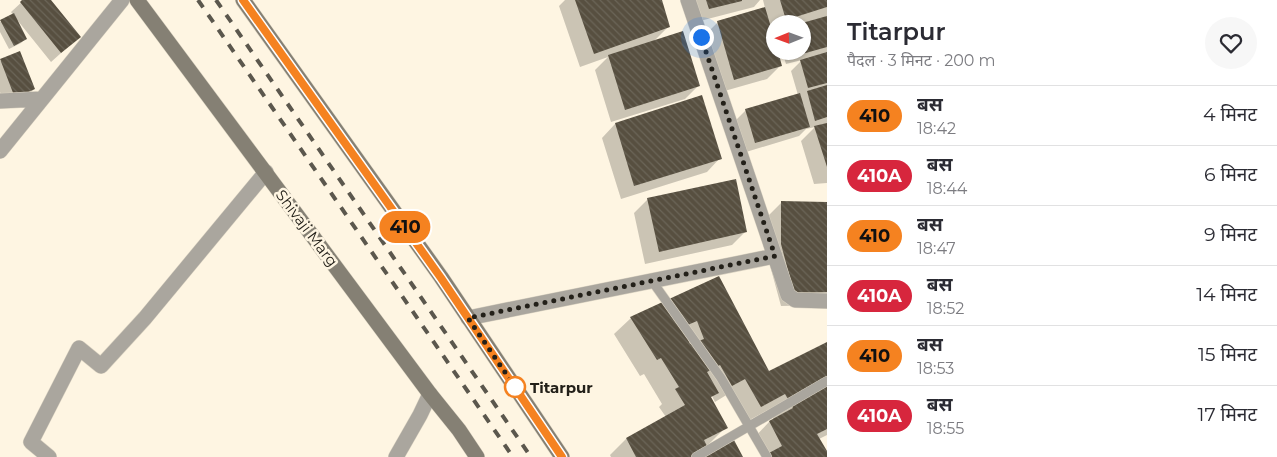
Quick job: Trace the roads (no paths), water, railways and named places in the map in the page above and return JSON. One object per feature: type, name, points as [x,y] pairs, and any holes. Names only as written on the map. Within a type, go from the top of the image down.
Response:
[{"type":"main road","name":"Shivaji Marg","points":[[137,0],[430,394],[459,430],[477,457]]},
{"type":"main road","points":[[243,0],[435,270],[562,457]]},
{"type":"street","points":[[0,151],[122,0]]},
{"type":"street","points":[[688,0],[788,295],[795,300],[827,301]]},
{"type":"street","points":[[0,100],[41,99]]},
{"type":"street","points":[[49,457],[32,442],[79,348],[101,366],[146,318],[266,172]]},
{"type":"street","points":[[468,318],[775,256]]},
{"type":"street","points":[[396,457],[414,427],[430,394]]},
{"type":"lane","points":[[652,281],[722,378],[767,457]]},
{"type":"lane","points":[[696,457],[827,381]]},
{"type":"railway","points":[[198,0],[513,457]]},
{"type":"railway","points":[[216,0],[531,457]]},
{"type":"place","name":"Titarpur","points":[[515,387]]}]
